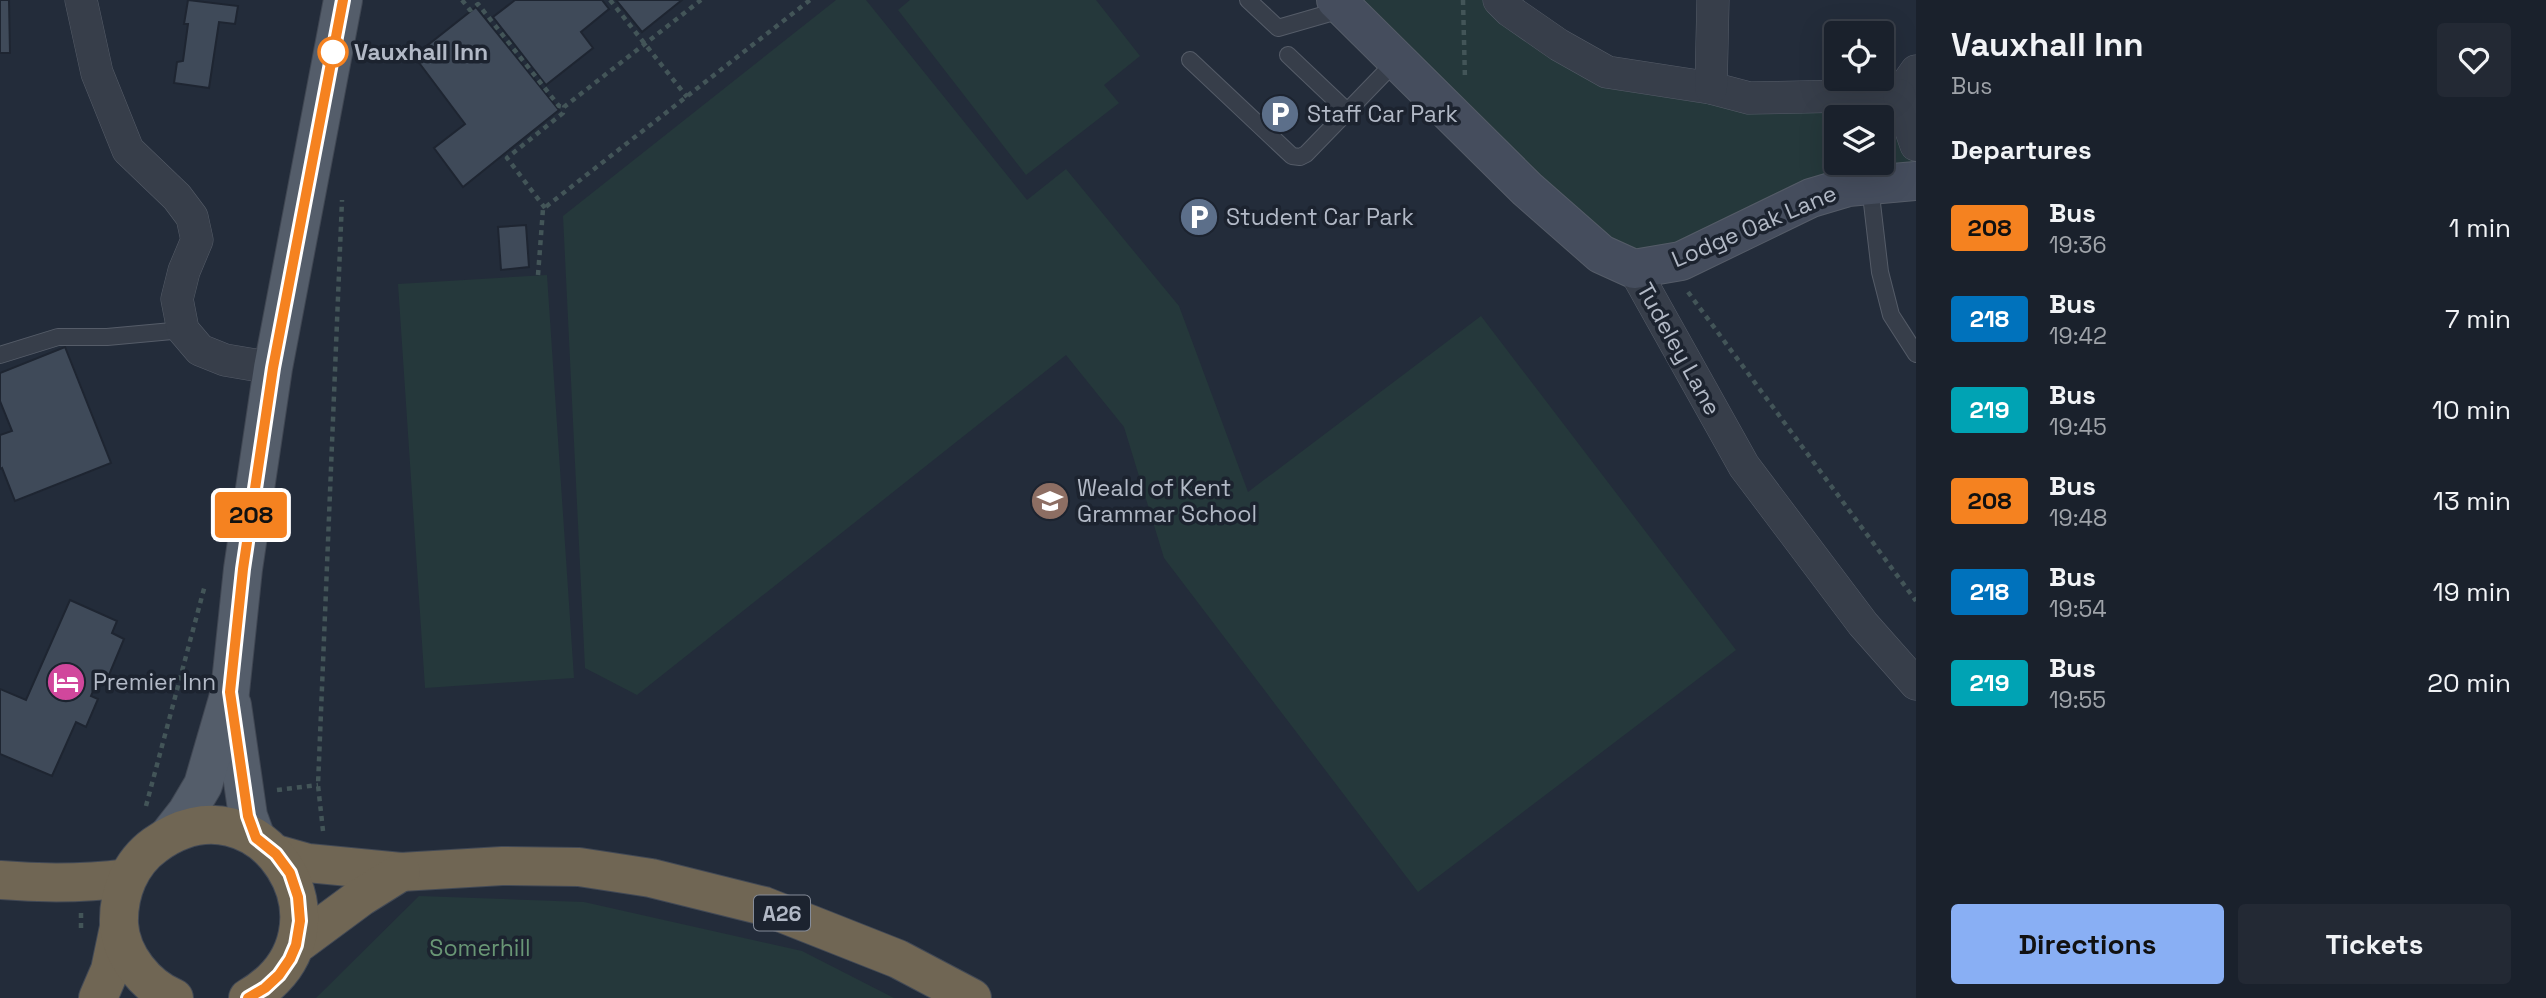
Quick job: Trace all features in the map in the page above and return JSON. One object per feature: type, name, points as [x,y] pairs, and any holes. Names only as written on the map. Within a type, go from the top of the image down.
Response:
[{"type":"highway","points":[[98,998],[110,970],[119,927],[120,902],[127,878],[144,853],[156,824],[190,827],[213,825],[235,829],[266,846],[290,873],[298,897],[300,921],[282,973],[248,998]]},
{"type":"highway","name":"A26","points":[[266,846],[293,860],[401,872],[502,866],[579,867],[650,878],[764,906],[898,959],[972,998]]},
{"type":"highway","name":"A26","points":[[282,973],[361,897],[401,872]]},
{"type":"highway","points":[[0,880],[50,885],[127,878]]},
{"type":"highway","points":[[119,927],[127,953],[142,976],[162,993],[174,998]]},
{"type":"main road","points":[[156,824],[187,812],[203,785],[230,692],[243,569],[273,368],[343,0]]},
{"type":"main road","points":[[230,692],[248,816],[266,846]]},
{"type":"street","points":[[81,0],[97,73],[128,150],[177,197],[192,217],[197,240],[184,271],[177,299],[183,330],[200,350],[225,360],[273,368]]},
{"type":"street","points":[[1499,0],[1510,11],[1559,45],[1607,72],[1710,88],[1749,98],[1908,83],[1916,145]]},
{"type":"street","points":[[1710,88],[1713,0]]},
{"type":"street","name":"Tudeley Lane","points":[[1340,5],[1527,188],[1601,254],[1650,266],[1744,466],[1863,624],[1916,684]]},
{"type":"street","name":"Lodge Oak Lane","points":[[1650,266],[1681,261],[1811,198],[1848,187],[1916,181]]},
{"type":"lane","points":[[1248,0],[1278,28],[1340,5]]},
{"type":"lane","points":[[1288,55],[1347,111]]},
{"type":"lane","points":[[1190,60],[1292,156],[1300,157],[1306,154],[1397,60]]},
{"type":"lane","points":[[1870,186],[1882,283],[1891,314],[1916,354]]},
{"type":"lane","points":[[0,355],[58,337],[107,337],[183,330]]},
{"type":"path","points":[[462,0],[470,10],[478,4],[559,106],[564,107]]},
{"type":"path","points":[[610,0],[687,97]]},
{"type":"path","points":[[564,107],[701,0]]},
{"type":"path","points":[[545,208],[810,0]]},
{"type":"path","points":[[1463,0],[1466,128]]},
{"type":"path","points":[[538,275],[545,208],[507,158],[564,113],[564,107]]},
{"type":"path","points":[[324,863],[318,785],[344,190]]},
{"type":"path","points":[[1650,266],[1916,601]]},
{"type":"path","points":[[156,824],[206,580]]},
{"type":"green space","points":[[836,0],[866,0],[1027,200],[1066,169],[1179,306],[1248,492],[1481,316],[1736,650],[1418,892],[1164,558],[1124,427],[1066,355],[637,695],[585,668],[563,216]]},
{"type":"green space","points":[[910,0],[1096,0],[1140,56],[1104,85],[1119,103],[1026,175],[898,10]]},
{"type":"green space","points":[[1336,0],[1499,0],[1607,72],[1899,95],[1916,145],[1916,181],[1634,269]]},
{"type":"green space","points":[[547,275],[574,678],[425,688],[398,284]]},
{"type":"green space","name":"Somerhill","points":[[419,896],[584,902],[802,951],[894,998],[316,998]]},
{"type":"building","points":[[0,0],[9,0],[10,53],[0,53]]},
{"type":"building","points":[[188,0],[238,6],[235,24],[219,22],[209,88],[174,83],[177,62],[183,61]]},
{"type":"building","points":[[515,0],[602,0],[609,9],[581,32],[593,48],[546,85],[493,17]]},
{"type":"building","points":[[616,0],[682,0],[642,32]]},
{"type":"building","points":[[476,7],[559,110],[463,187],[434,148],[465,124],[414,56]]},
{"type":"building","points":[[526,225],[529,267],[501,270],[498,227]]},
{"type":"building","points":[[65,347],[111,463],[15,501],[2,468],[0,469],[0,435],[12,431],[0,401],[0,373]]},
{"type":"building","name":"Premier Inn","points":[[70,600],[117,621],[112,633],[124,639],[109,675],[101,672],[91,696],[98,699],[86,727],[76,722],[52,776],[0,754],[0,689],[26,700]]},
{"type":"bus line","name":"208","points":[[248,998],[265,988],[279,975],[290,959],[296,945],[300,921],[298,897],[290,873],[276,854],[256,838],[248,816],[230,692],[243,569],[273,368],[343,0]]},
{"type":"place","name":"Vauxhall Inn","points":[[333,52]]},
{"type":"place","name":"Staff Car Park","points":[[1280,114]]},
{"type":"place","name":"Student Car Park","points":[[1199,217]]},
{"type":"place","name":"Weald of Kent Grammar School","points":[[1050,501]]},
{"type":"place","name":"Premier Inn","points":[[66,682]]}]
